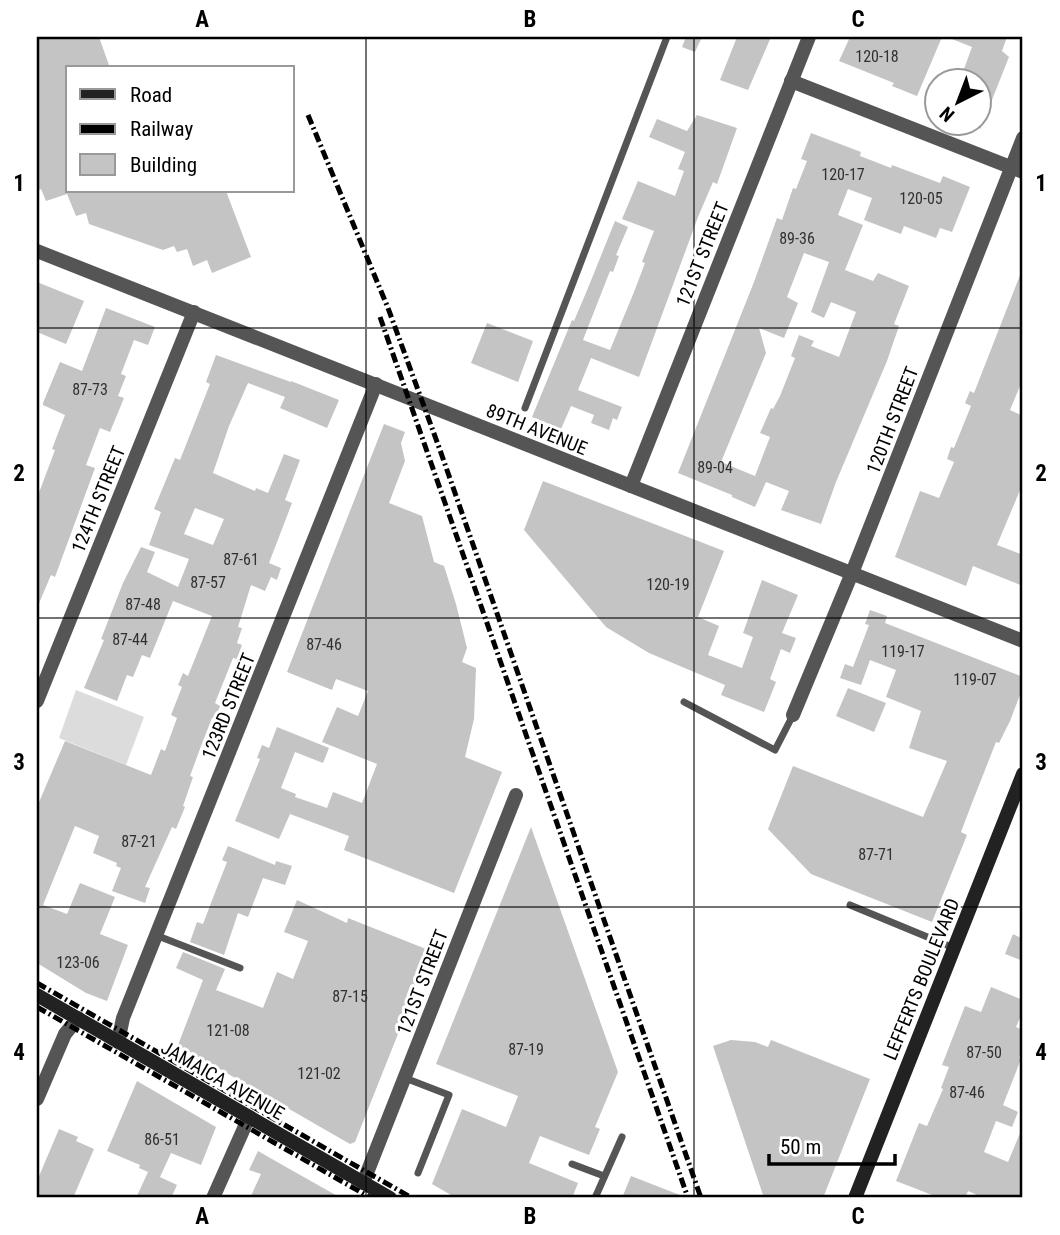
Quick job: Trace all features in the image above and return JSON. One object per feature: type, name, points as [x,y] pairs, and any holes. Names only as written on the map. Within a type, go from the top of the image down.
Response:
[{"type":"street","name":"121ST STREET","points":[[631,486],[809,37]]},
{"type":"street","points":[[791,81],[1018,169]]},
{"type":"street","name":"120TH STREET","points":[[793,715],[1018,169],[1023,138]]},
{"type":"street","name":"89TH AVENUE","points":[[37,251],[1023,641]]},
{"type":"street","name":"124TH STREET","points":[[37,701],[194,312]]},
{"type":"street","name":"123RD STREET","points":[[118,1042],[123,1018],[158,936],[376,384]]},
{"type":"street","name":"LEFFERTS BOULEVARD","points":[[855,1198],[1023,774]]},
{"type":"street","name":"121ST STREET","points":[[363,1183],[516,795]]},
{"type":"street","name":"JAMAICA AVENUE","points":[[37,995],[390,1198]]},
{"type":"street","points":[[37,1099],[65,1034],[78,1018]]},
{"type":"street","points":[[213,1198],[249,1117]]},
{"type":"lane","points":[[525,408],[667,37]]},
{"type":"lane","points":[[684,702],[775,750],[793,715]]},
{"type":"lane","points":[[850,905],[954,948]]},
{"type":"lane","points":[[158,936],[240,968]]},
{"type":"lane","points":[[405,1078],[449,1095],[418,1173]]},
{"type":"lane","points":[[595,1198],[622,1138]]},
{"type":"lane","points":[[572,1164],[604,1175]]},
{"type":"shaded area","points":[[76,690],[144,717],[126,765],[59,738]]},
{"type":"building","points":[[37,37],[99,37],[109,66],[66,66],[66,192],[226,192],[251,257],[212,273],[207,260],[193,266],[187,249],[177,252],[174,246],[163,250],[89,224],[86,213],[76,216],[67,194],[46,201],[41,189],[37,191]]},
{"type":"building","points":[[686,37],[702,37],[695,52],[682,47]]},
{"type":"building","points":[[737,37],[771,37],[748,90],[720,80]]},
{"type":"building","points":[[850,37],[942,37],[930,66],[923,66],[923,82],[917,96],[892,86],[894,83],[839,61]]},
{"type":"building","points":[[947,37],[1007,37],[1002,51],[1009,57],[993,97],[993,66],[965,66],[972,47]]},
{"type":"building","points":[[697,115],[737,128],[717,184],[713,182],[698,217],[639,377],[591,358],[578,390],[622,407],[617,420],[613,418],[609,430],[591,423],[594,415],[571,406],[561,429],[532,417],[615,221],[628,227],[616,255],[619,256],[613,272],[610,271],[583,340],[610,350],[645,263],[642,262],[654,231],[622,219],[638,181],[675,196],[684,171],[678,169],[685,152],[649,137],[657,119],[687,131]]},
{"type":"building","points":[[811,133],[861,152],[860,156],[891,168],[892,165],[940,183],[943,176],[970,187],[952,232],[940,228],[936,238],[904,226],[901,234],[864,220],[872,198],[848,189],[838,215],[863,225],[845,270],[873,281],[878,273],[909,286],[894,324],[899,326],[887,361],[821,524],[781,510],[789,491],[766,482],[755,507],[678,473],[777,218],[782,220],[793,188],[796,189],[807,161],[801,159]],"holes":[[[804,253],[829,262],[811,312],[824,318],[831,302],[856,312],[839,357],[811,346],[814,341],[799,335],[791,356],[795,358],[780,396],[773,409],[771,408],[760,433],[770,437],[755,476],[721,462],[766,353],[759,328],[784,338],[798,303],[787,297]]]},
{"type":"building","points":[[1022,270],[1023,387],[1020,386],[1010,410],[1023,416],[1023,483],[997,545],[1023,555],[1023,586],[973,566],[966,586],[895,557],[920,491],[939,498],[954,462],[947,459],[951,447],[954,448],[971,406],[965,403],[970,391],[974,393]]},
{"type":"building","points":[[37,282],[84,301],[66,344],[37,332]]},
{"type":"building","points":[[106,308],[155,327],[148,345],[134,340],[121,374],[126,376],[118,396],[124,398],[110,432],[100,428],[86,465],[95,468],[55,577],[51,575],[37,608],[37,498],[65,415],[43,403],[60,362],[82,371]]},
{"type":"building","points":[[487,323],[533,341],[518,382],[471,363]]},
{"type":"building","points":[[216,355],[339,400],[327,428],[280,408],[285,397],[248,383],[229,426],[213,473],[255,491],[256,488],[268,493],[284,454],[300,460],[285,500],[292,503],[269,563],[281,568],[277,580],[271,577],[265,591],[251,585],[238,627],[242,628],[237,643],[242,645],[237,659],[233,658],[215,703],[220,706],[215,720],[212,718],[190,776],[193,777],[183,806],[185,807],[176,829],[172,827],[145,887],[150,888],[145,903],[112,891],[121,868],[116,866],[117,863],[93,853],[99,836],[75,826],[43,905],[67,914],[80,883],[115,897],[100,934],[128,945],[107,1001],[86,993],[37,963],[37,807],[65,741],[151,775],[161,749],[165,751],[177,718],[171,715],[182,687],[178,685],[183,673],[188,676],[212,616],[173,601],[150,658],[142,655],[133,677],[127,675],[117,701],[84,688],[123,583],[141,547],[155,552],[147,572],[178,587],[189,559],[149,545],[161,512],[154,509],[175,458],[180,460],[210,384],[206,382]],"holes":[[[195,508],[224,519],[213,545],[184,534]]]},
{"type":"building","points":[[384,424],[405,432],[401,443],[405,461],[389,503],[422,516],[434,562],[444,566],[456,604],[467,648],[462,662],[476,668],[474,719],[465,757],[502,772],[454,893],[344,850],[349,836],[290,814],[279,839],[235,821],[260,759],[257,758],[262,745],[269,748],[277,727],[329,748],[323,763],[295,752],[281,788],[296,794],[295,797],[327,808],[333,792],[362,803],[377,764],[322,742],[337,707],[358,716],[368,691],[336,679],[332,690],[287,672]]},
{"type":"building","points":[[543,481],[724,551],[698,617],[719,626],[708,655],[742,668],[753,637],[743,633],[762,580],[798,595],[782,633],[796,638],[790,653],[781,649],[770,679],[776,682],[764,712],[721,695],[725,685],[649,653],[606,627],[524,530]]},
{"type":"building","points":[[870,610],[887,616],[885,623],[1023,677],[1023,687],[1010,721],[999,743],[996,742],[961,832],[967,835],[932,922],[811,874],[768,829],[793,766],[923,817],[947,761],[909,748],[921,711],[886,697],[896,670],[870,660],[861,685],[840,678],[845,664],[853,667],[869,625],[865,624]]},
{"type":"building","points":[[848,688],[886,703],[874,732],[836,716]]},
{"type":"building","points":[[531,827],[618,1072],[595,1127],[600,1129],[589,1155],[540,1136],[529,1163],[578,1183],[572,1198],[456,1198],[432,1184],[462,1109],[506,1127],[518,1096],[436,1064]]},
{"type":"building","points":[[228,846],[275,865],[276,861],[292,866],[285,885],[263,878],[248,917],[238,913],[224,955],[190,942],[197,922],[203,924],[227,862],[222,860]]},
{"type":"building","points":[[297,900],[347,923],[348,918],[431,951],[355,1142],[350,1144],[178,1045],[203,980],[176,968],[183,952],[225,969],[216,990],[263,1008],[277,972],[293,979],[308,941],[284,932]]},
{"type":"building","points":[[1013,934],[1023,939],[1023,961],[1005,954]]},
{"type":"building","points":[[991,987],[1023,1000],[1023,1011],[1016,1027],[1023,1030],[1023,1046],[1019,1058],[1021,1059],[1003,1105],[1018,1112],[1012,1127],[996,1121],[984,1152],[1008,1162],[1023,1126],[1023,1198],[984,1198],[968,1191],[965,1198],[940,1198],[896,1181],[919,1123],[927,1126],[943,1089],[941,1088],[949,1067],[942,1065],[965,1006],[981,1012]]},
{"type":"building","points":[[731,1040],[755,1042],[768,1047],[771,1040],[870,1079],[823,1198],[764,1198],[713,1046]]},
{"type":"building","points":[[137,1081],[216,1127],[201,1165],[171,1153],[160,1177],[177,1185],[171,1198],[136,1198],[148,1172],[139,1168],[140,1165],[107,1151]]},
{"type":"building","points":[[59,1129],[78,1137],[76,1141],[94,1149],[73,1198],[37,1198],[37,1181]]},
{"type":"building","points":[[258,1151],[341,1198],[250,1198],[261,1174],[249,1170]]},
{"type":"building","points":[[631,1176],[685,1197],[685,1198],[622,1198]]},
{"type":"railway","points":[[308,115],[388,308],[440,450],[701,1198]]},
{"type":"railway","points":[[380,317],[688,1198]]},
{"type":"railway","points":[[37,983],[412,1198]]},
{"type":"railway","points":[[37,1007],[371,1198]]}]
